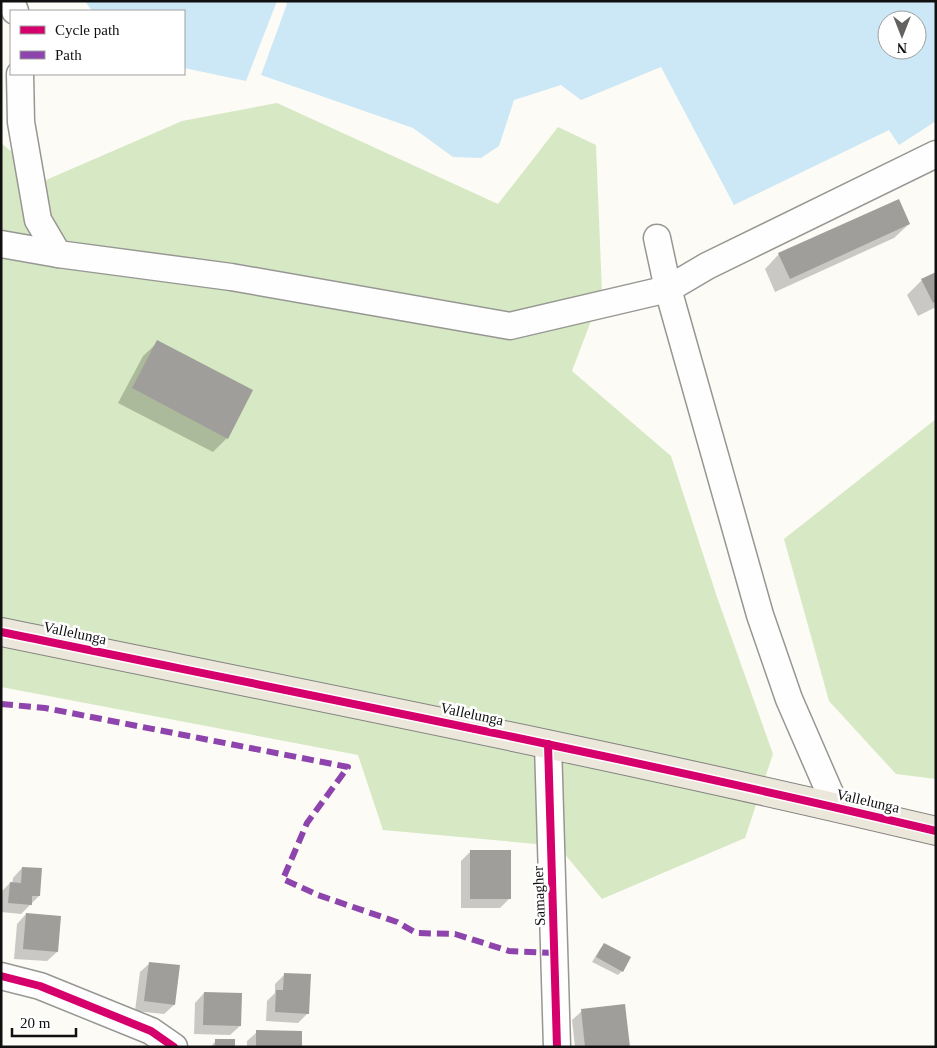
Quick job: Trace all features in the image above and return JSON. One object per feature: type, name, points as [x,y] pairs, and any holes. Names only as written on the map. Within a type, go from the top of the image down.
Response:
[{"type":"main road","name":"Vallelunga","points":[[1,632],[548,744],[836,807],[936,831]]},
{"type":"street","points":[[20,75],[21,122],[38,220],[58,254]]},
{"type":"street","points":[[1,244],[58,254],[231,278],[510,326],[668,289],[707,266],[936,154]]},
{"type":"street","points":[[657,238],[668,289],[760,615],[789,699],[836,807]]},
{"type":"street","name":"Samagher","points":[[548,744],[557,1047]]},
{"type":"street","points":[[1,976],[40,986],[152,1031],[174,1047]]},
{"type":"green space","points":[[277,103],[498,204],[558,127],[596,145],[602,292],[572,371],[671,456],[717,597],[773,754],[745,838],[602,899],[558,846],[383,830],[358,755],[1,687],[1,143],[46,180],[182,121]]},
{"type":"green space","points":[[936,419],[936,779],[896,774],[829,701],[784,539]]},
{"type":"water","points":[[85,1],[277,1],[246,81],[185,68],[185,10],[91,10]]},
{"type":"water","points":[[285,1],[936,1],[936,121],[899,145],[889,130],[734,205],[661,67],[581,100],[561,85],[514,100],[499,146],[481,158],[453,157],[413,128],[261,75],[287,4]]},
{"type":"building","points":[[899,199],[910,224],[790,279],[778,253]]},
{"type":"building","points":[[936,272],[936,301],[933,303],[921,279]]},
{"type":"building","points":[[157,340],[253,390],[228,439],[132,388]]},
{"type":"building","points":[[470,850],[511,850],[511,899],[470,899]]},
{"type":"building","points":[[22,867],[42,868],[40,896],[32,896],[32,905],[8,903],[10,882],[21,883]]},
{"type":"building","points":[[26,913],[61,916],[58,952],[23,949]]},
{"type":"building","points":[[604,943],[631,957],[623,972],[596,957]]},
{"type":"building","points":[[149,962],[180,965],[175,1005],[144,1001]]},
{"type":"building","points":[[284,973],[311,974],[309,1014],[275,1012],[276,990],[283,990]]},
{"type":"building","points":[[204,992],[242,993],[241,1026],[203,1025]]},
{"type":"building","points":[[625,1004],[630,1047],[585,1047],[581,1009]]},
{"type":"building","points":[[256,1030],[302,1031],[302,1047],[256,1047]]},
{"type":"building","points":[[215,1039],[235,1039],[235,1047],[215,1047]]},
{"type":"marked path","points":[[1,704],[45,708],[348,767],[307,823],[283,879],[318,895],[397,922],[416,933],[455,934],[509,951],[554,953]]},
{"type":"cycle path","points":[[1,632],[586,752],[936,831]]},
{"type":"cycle path","points":[[548,744],[557,1047]]},
{"type":"cycle path","points":[[1,976],[40,986],[151,1031],[174,1047]]}]
